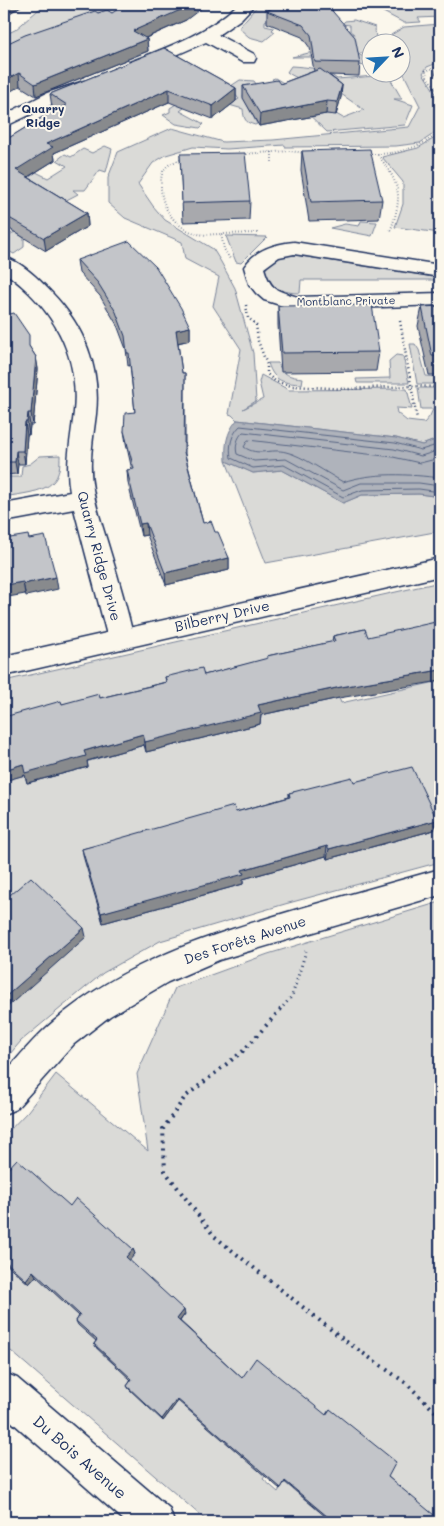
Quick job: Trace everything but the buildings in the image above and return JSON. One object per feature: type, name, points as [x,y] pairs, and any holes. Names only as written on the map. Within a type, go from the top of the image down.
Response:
[{"type":"street","points":[[123,71],[207,36],[229,22],[247,4]]},
{"type":"street","points":[[207,36],[248,58]]},
{"type":"street","points":[[4,122],[53,97],[98,80]]},
{"type":"street","name":"Montblanc Private","points":[[440,271],[294,248],[268,254],[260,259],[254,267],[258,284],[263,289],[271,295],[296,304],[440,299]]},
{"type":"street","name":"Quarry Ridge Drive","points":[[4,263],[45,296],[62,317],[76,344],[86,383],[79,466],[81,490],[121,639]]},
{"type":"street","points":[[4,513],[46,504],[84,499]]},
{"type":"street","name":"Bilberry Drive","points":[[4,666],[440,567]]},
{"type":"street","name":"Des Forêts Avenue","points":[[4,1098],[62,1034],[94,1010],[154,974],[186,958],[219,946],[440,882]]},
{"type":"street","name":"Du Bois Avenue","points":[[4,1391],[155,1522]]},
{"type":"path","points":[[440,65],[426,71],[427,77],[440,93]]},
{"type":"path","points":[[272,152],[272,163]]},
{"type":"path","points":[[378,155],[399,184],[400,206],[390,232]]},
{"type":"path","points":[[221,234],[261,233]]},
{"type":"path","points":[[396,300],[417,419]]},
{"type":"path","points":[[298,923],[307,950],[292,996],[242,1051],[185,1097],[162,1129],[165,1171],[214,1236],[344,1340],[406,1383],[440,1416]]},
{"type":"shaded area","points":[[45,4],[126,4],[4,45],[4,35],[15,30]]},
{"type":"shaded area","points":[[259,4],[270,4],[265,11],[273,4],[286,4],[287,8],[265,21],[265,26],[274,28],[272,30],[275,32],[264,41],[249,37],[240,29],[240,26]]},
{"type":"shaded area","points":[[440,4],[440,17],[418,18],[421,22],[404,23],[370,5]]},
{"type":"shaded area","points":[[354,20],[375,27],[375,32],[362,32],[362,54],[355,52],[362,56],[362,65],[319,57],[292,57],[317,51],[353,36],[354,34],[350,31],[350,25],[342,24],[345,21]]},
{"type":"shaded area","points":[[440,24],[440,62],[427,67],[423,73],[440,100],[440,127],[420,143],[396,146],[285,147],[285,145],[227,149],[193,147],[166,155],[153,163],[138,184],[165,220],[213,249],[235,288],[253,353],[256,401],[243,409],[263,399],[259,382],[261,375],[289,390],[407,389],[412,409],[396,408],[397,413],[407,421],[424,423],[433,409],[421,409],[418,388],[440,388],[440,438],[422,445],[396,438],[237,420],[229,414],[241,349],[213,306],[219,277],[185,259],[182,242],[125,218],[108,203],[108,178],[118,152],[172,128],[223,142],[273,140],[409,127],[420,106],[408,82],[412,82],[412,32],[396,32],[404,27]]},
{"type":"shaded area","points":[[291,66],[321,70],[337,79],[362,77],[362,82],[392,82],[402,99],[394,99],[413,105],[405,125],[327,132],[272,79],[275,78],[343,118],[364,110],[321,80],[303,80],[287,72]]},
{"type":"shaded area","points":[[240,80],[254,81],[261,91],[244,92],[243,96],[257,124],[255,125],[246,120],[243,109],[229,105],[239,99],[234,93],[236,88],[231,86]]},
{"type":"shaded area","points":[[179,102],[184,108],[180,111],[204,124],[200,128],[176,124],[163,115],[170,112],[170,108]]},
{"type":"shaded area","points":[[440,135],[440,233],[395,227],[403,204],[403,182],[382,157],[418,148]]},
{"type":"shaded area","points":[[105,146],[112,149],[106,172],[100,170],[85,190],[73,190],[78,194],[53,207],[26,180],[36,172],[48,178],[67,166],[57,160],[65,154],[71,157],[83,149],[92,153]]},
{"type":"shaded area","points":[[361,221],[377,222],[372,236],[330,228],[345,224],[359,226]]},
{"type":"shaded area","points":[[15,232],[24,238],[24,247],[14,254],[4,249],[4,234],[9,235]]},
{"type":"shaded area","points":[[226,236],[267,237],[241,263],[236,262]]},
{"type":"shaded area","points":[[295,255],[440,278],[440,280],[301,280],[300,293],[288,292],[273,285],[266,276],[265,270],[278,258]]},
{"type":"shaded area","points":[[410,344],[415,344],[419,350],[426,376],[440,377],[440,384],[417,384]]},
{"type":"shaded area","points":[[396,355],[403,356],[409,383],[357,383],[356,379],[390,378],[389,361]]},
{"type":"shaded area","points":[[268,363],[278,363],[288,375],[303,378],[302,384],[280,380],[273,374]]},
{"type":"shaded area","points":[[60,455],[58,473],[49,486],[37,491],[4,497],[6,477],[21,477],[22,466],[30,464],[40,456]]},
{"type":"shaded area","points":[[226,461],[253,473],[282,470],[343,503],[362,495],[419,494],[440,497],[440,531],[266,563]]},
{"type":"shaded area","points":[[440,582],[440,664],[339,698],[341,703],[440,681],[440,862],[285,904],[160,941],[103,973],[21,1041],[4,1061],[4,1010],[38,979],[4,912],[4,781],[25,775],[28,783],[87,767],[86,762],[116,753],[4,729],[4,681]],"holes":[[[434,830],[327,859],[323,849]]]},
{"type":"shaded area","points":[[440,902],[440,1522],[384,1479],[328,1411],[324,1418],[263,1479],[278,1492],[284,1482],[332,1522],[208,1522],[4,1345],[4,1252],[11,1267],[29,1284],[39,1272],[45,1284],[77,1314],[83,1308],[99,1344],[96,1348],[128,1377],[133,1371],[163,1420],[212,1354],[178,1323],[185,1314],[127,1263],[134,1253],[72,1212],[4,1184],[4,1136],[28,1111],[56,1074],[148,1151],[137,1074],[175,988],[268,954]]},
{"type":"water","points":[[237,420],[396,438],[422,445],[440,438],[440,497],[419,494],[362,495],[343,503],[282,470],[253,473],[226,461],[227,439],[230,430]]},
{"type":"district","name":"Quarry Ridge","points":[[43,116]]}]
